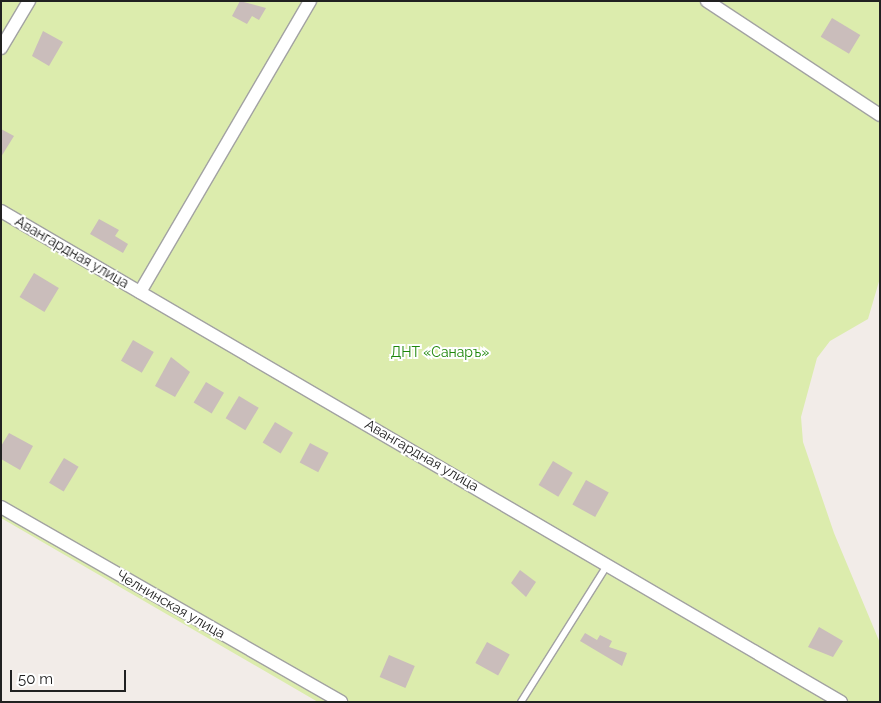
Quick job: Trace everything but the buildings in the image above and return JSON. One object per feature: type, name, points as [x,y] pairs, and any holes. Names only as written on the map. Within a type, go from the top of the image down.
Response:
[{"type":"street","points":[[1,48],[28,1]]},
{"type":"street","points":[[140,292],[310,1]]},
{"type":"street","points":[[707,1],[880,115]]},
{"type":"street","name":"Авангардная улица","points":[[1,211],[609,563],[842,702]]},
{"type":"street","name":"Челнинская улица","points":[[1,507],[341,702]]},
{"type":"lane","points":[[521,702],[609,563]]},
{"type":"green space","name":"ДНТ «Санаръ»","points":[[1,1],[880,1],[880,278],[868,319],[830,341],[817,358],[801,417],[803,442],[834,533],[880,643],[880,702],[318,702],[1,518]]}]
